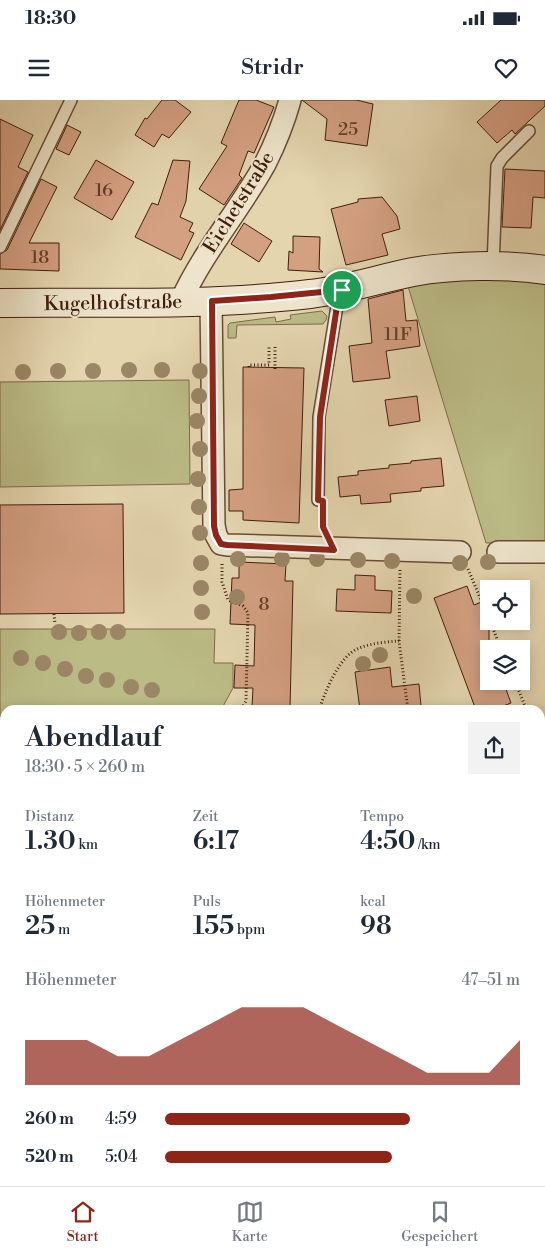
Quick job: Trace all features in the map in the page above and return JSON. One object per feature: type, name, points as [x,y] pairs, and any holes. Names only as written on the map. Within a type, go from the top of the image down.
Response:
[{"type":"street","name":"Eichetstraße","points":[[181,301],[193,275],[264,164],[279,132],[290,100]]},
{"type":"street","name":"Kugelhofstraße","points":[[0,303],[212,301],[290,296],[342,290],[414,272],[493,266],[545,270]]},
{"type":"street","points":[[212,301],[216,535],[221,544],[334,550],[460,552]]},
{"type":"street","points":[[498,552],[545,552]]},
{"type":"lane","points":[[0,247],[71,100]]},
{"type":"lane","points":[[493,266],[497,166],[502,158],[530,131]]},
{"type":"lane","points":[[318,500],[320,417],[337,306],[342,290]]},
{"type":"path","points":[[249,367],[249,365],[269,365],[269,347]]},
{"type":"path","points":[[275,347],[275,369]]},
{"type":"path","points":[[318,500],[323,501],[323,527],[334,550]]},
{"type":"path","points":[[400,550],[399,641],[407,705]]},
{"type":"path","points":[[460,552],[480,599]]},
{"type":"path","points":[[54,614],[54,624]]},
{"type":"path","points":[[321,705],[338,669],[356,649],[399,641]]},
{"type":"path","points":[[519,690],[525,705]]},
{"type":"green space","points":[[461,278],[545,278],[545,542],[486,543],[407,283]]},
{"type":"green space","points":[[322,311],[327,316],[323,324],[237,325],[236,338],[228,338],[228,325],[230,323],[275,317],[276,322],[291,319],[290,315]]},
{"type":"green space","points":[[189,380],[190,484],[0,487],[0,382]]},
{"type":"green space","points":[[0,629],[215,629],[214,663],[233,663],[233,688],[224,705],[0,705]]},
{"type":"building","points":[[162,100],[175,100],[191,112],[169,138],[162,134],[154,147],[135,135],[145,118],[147,119]]},
{"type":"building","points":[[239,100],[256,100],[274,107],[254,153],[248,151],[239,175],[242,178],[224,205],[199,189],[227,146],[221,143]]},
{"type":"building","points":[[302,100],[356,100],[373,104],[367,146],[325,140],[327,119]]},
{"type":"building","points":[[501,100],[545,100],[545,106],[515,134],[512,130],[497,143],[477,122]]},
{"type":"building","points":[[0,119],[33,135],[18,167],[28,172],[0,230]]},
{"type":"building","points":[[67,125],[81,132],[69,155],[56,149]]},
{"type":"building","points":[[96,160],[134,182],[112,220],[74,198]]},
{"type":"building","points":[[173,160],[190,161],[186,201],[180,217],[193,223],[189,231],[194,233],[181,260],[135,237],[152,203],[158,205]]},
{"type":"building","points":[[505,169],[545,171],[545,198],[533,197],[531,228],[502,227]]},
{"type":"building","points":[[41,179],[57,187],[29,243],[59,243],[59,271],[0,269],[0,254],[7,250]]},
{"type":"building","points":[[382,197],[397,216],[400,229],[382,234],[388,255],[346,265],[331,209],[358,202],[358,199]]},
{"type":"building","points":[[244,223],[272,241],[259,262],[231,244]]},
{"type":"building","points":[[293,236],[320,237],[319,269],[323,272],[288,270],[289,251],[293,253]]},
{"type":"building","points":[[403,290],[406,321],[417,320],[420,346],[386,351],[390,378],[353,382],[349,346],[372,343],[368,299]]},
{"type":"building","points":[[243,367],[304,368],[299,523],[243,520],[243,511],[229,511],[229,490],[243,489]]},
{"type":"building","points":[[417,396],[420,421],[389,426],[385,400]]},
{"type":"building","points":[[441,458],[444,486],[421,488],[421,491],[390,494],[391,502],[361,504],[360,495],[340,497],[338,477],[358,475],[358,471],[389,468],[389,465]]},
{"type":"building","points":[[123,504],[124,613],[0,614],[0,505]]},
{"type":"building","points":[[239,562],[286,564],[285,581],[293,581],[290,705],[252,705],[253,688],[234,688],[235,665],[254,666],[255,625],[230,624],[232,578],[239,578]]},
{"type":"building","points":[[355,575],[375,576],[375,590],[392,591],[391,613],[336,611],[337,589],[355,590]]},
{"type":"building","points":[[467,586],[474,605],[480,603],[480,630],[489,630],[489,640],[480,640],[480,690],[506,690],[511,703],[506,705],[474,705],[434,598]]},
{"type":"building","points":[[390,667],[392,687],[419,684],[421,705],[359,705],[355,672]]},
{"type":"route","points":[[342,290],[337,306],[320,417],[318,500],[323,501],[323,527],[334,550],[221,544],[214,526],[212,301],[342,290]]}]
